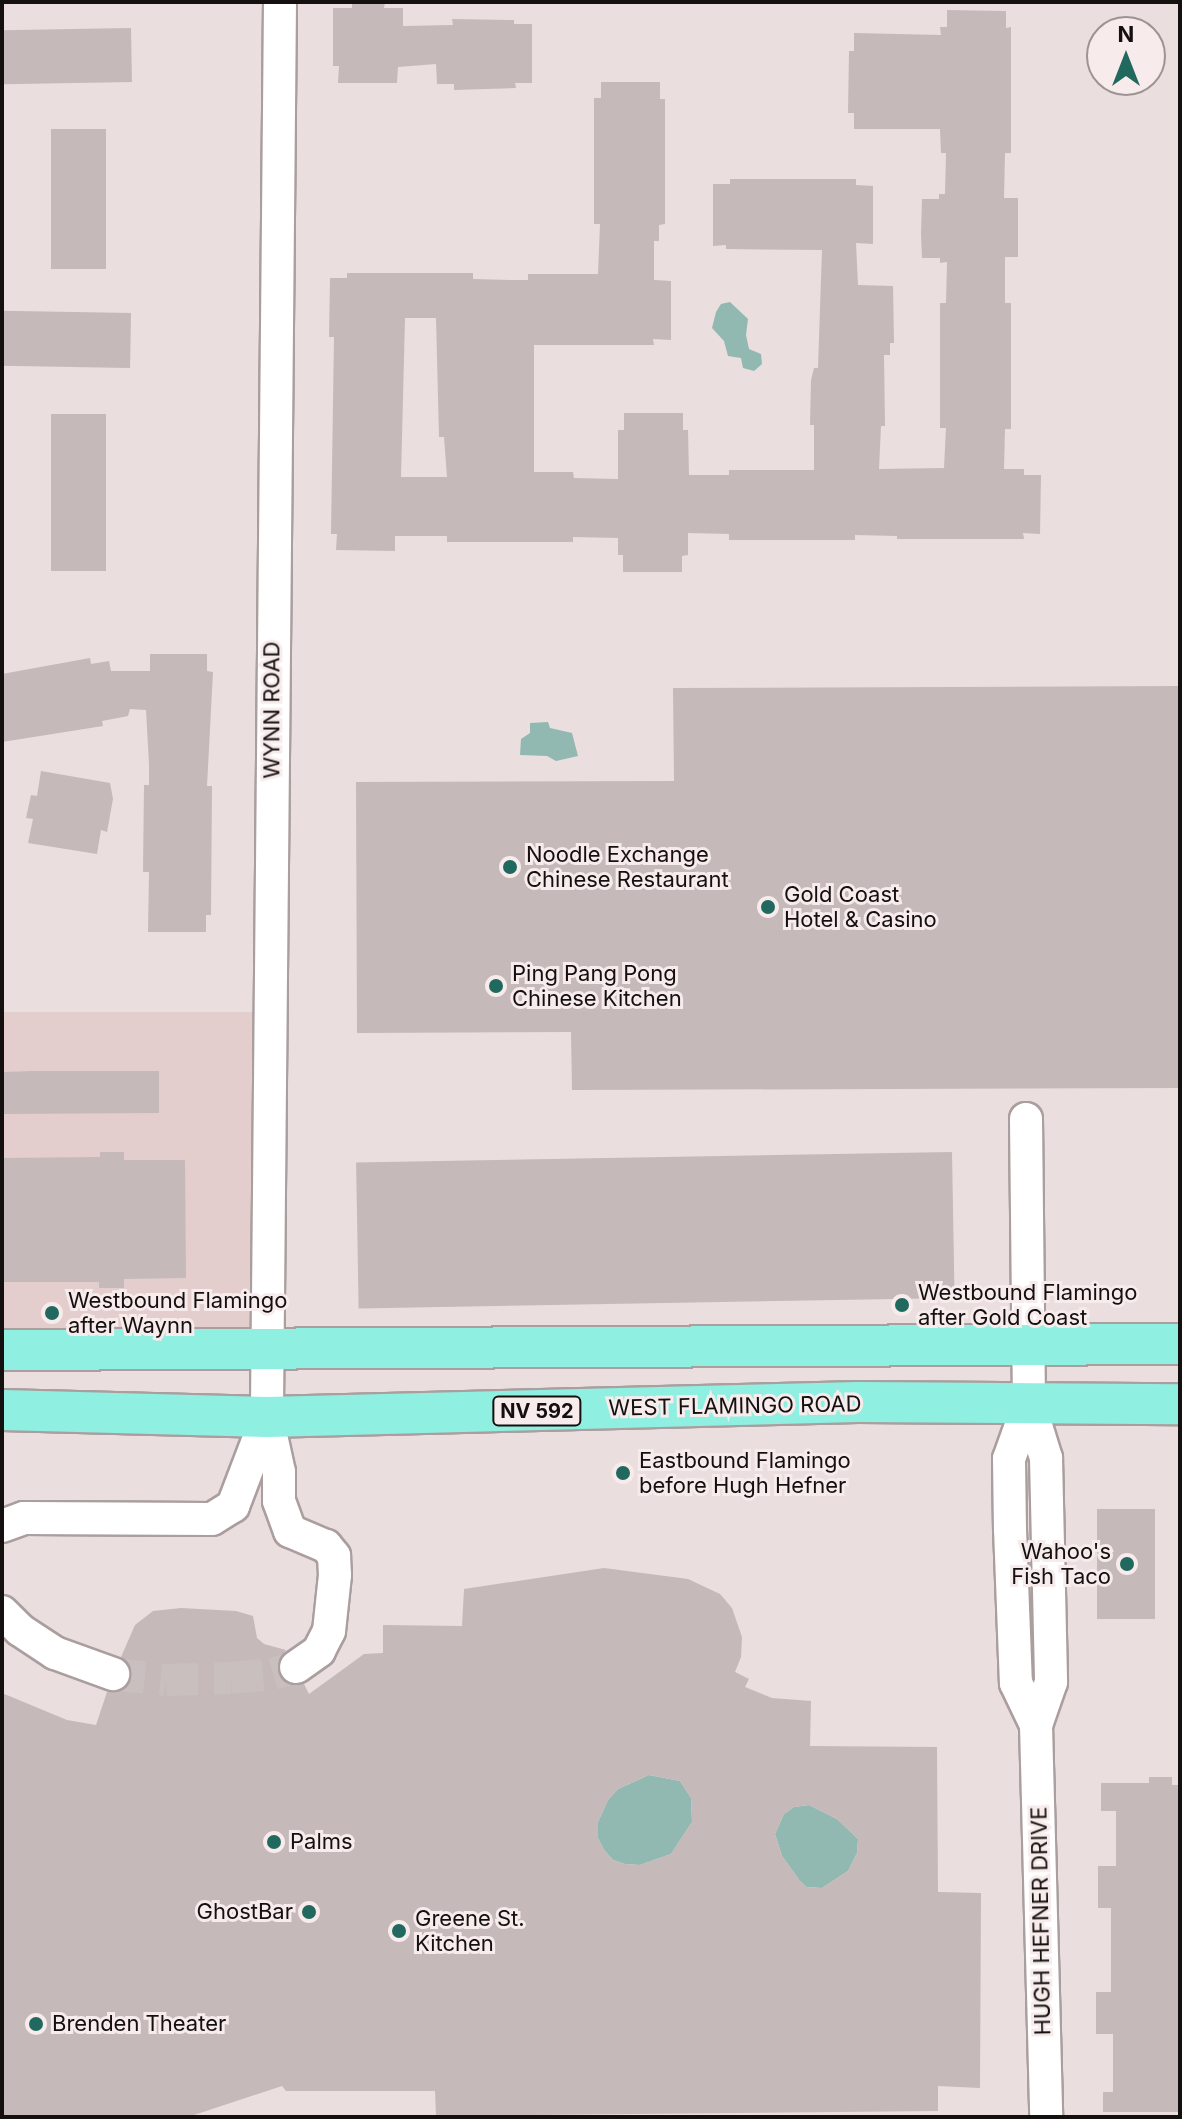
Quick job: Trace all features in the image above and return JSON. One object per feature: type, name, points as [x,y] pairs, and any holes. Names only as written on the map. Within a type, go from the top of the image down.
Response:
[{"type":"main road","points":[[2,1350],[1180,1344]]},
{"type":"main road","name":"WEST FLAMINGO ROAD","points":[[2,1410],[267,1417],[858,1402],[1180,1404]]},
{"type":"street","name":"WYNN ROAD","points":[[267,1417],[280,2]]},
{"type":"street","name":"HUGH HEFNER DRIVE","points":[[1026,1119],[1029,1403],[1046,1458],[1051,1682],[1036,1725],[1046,2117]]},
{"type":"street","points":[[2,1526],[24,1518],[212,1519],[233,1506],[267,1417]]},
{"type":"street","points":[[267,1417],[279,1472],[279,1501],[290,1531],[326,1546],[334,1556],[329,1631],[319,1651],[296,1667]]},
{"type":"street","points":[[2,1612],[20,1630],[55,1653],[113,1674]]},
{"type":"shaded area","points":[[2,1012],[271,1012],[271,1349],[2,1349]]},
{"type":"water","points":[[730,302],[748,319],[746,335],[749,349],[761,354],[762,364],[754,371],[743,368],[741,358],[728,356],[724,341],[712,328],[721,304]]},
{"type":"water","points":[[548,722],[550,728],[572,733],[578,756],[556,761],[547,756],[520,755],[521,739],[530,733],[530,723]]},
{"type":"water","points":[[649,1775],[680,1781],[691,1798],[692,1822],[671,1854],[640,1865],[613,1860],[598,1838],[598,1822],[608,1800],[618,1789]]},
{"type":"water","points":[[809,1805],[837,1819],[858,1839],[857,1853],[848,1871],[822,1888],[806,1887],[800,1881],[782,1856],[775,1834],[784,1814],[794,1807]]},
{"type":"building","points":[[352,2],[385,2],[384,8],[403,8],[403,26],[453,25],[452,19],[514,20],[514,24],[532,24],[532,83],[515,83],[516,88],[454,90],[454,84],[437,84],[436,64],[398,67],[397,83],[338,83],[339,66],[333,66],[333,8],[352,8]]},
{"type":"building","points":[[947,10],[1006,11],[1006,28],[1011,27],[1011,153],[1005,153],[1004,198],[1018,198],[1018,257],[1005,257],[1005,303],[1011,303],[1011,429],[1005,429],[1004,469],[1024,469],[1024,475],[1041,475],[1040,534],[1023,533],[1024,539],[897,539],[897,536],[855,535],[855,540],[729,540],[729,534],[688,533],[688,555],[682,556],[682,572],[623,572],[623,555],[618,555],[618,538],[573,537],[573,542],[447,542],[447,536],[395,536],[395,551],[336,550],[337,534],[331,534],[334,337],[329,337],[330,278],[347,278],[347,273],[473,273],[473,279],[528,280],[528,274],[598,274],[600,224],[594,224],[594,98],[601,98],[601,82],[660,82],[660,99],[665,99],[665,224],[659,225],[659,241],[654,241],[654,280],[671,281],[671,340],[653,339],[654,345],[534,345],[534,472],[573,472],[574,478],[618,479],[618,430],[624,430],[624,413],[683,413],[683,430],[688,430],[689,475],[729,475],[729,470],[814,470],[814,425],[810,425],[811,380],[814,368],[818,368],[822,250],[726,249],[726,245],[713,246],[713,184],[730,184],[730,179],[856,179],[856,185],[873,186],[873,244],[856,243],[858,285],[893,286],[894,343],[890,343],[890,355],[884,355],[885,426],[881,426],[879,469],[944,468],[946,428],[940,428],[940,303],[946,303],[947,262],[940,263],[940,258],[922,258],[921,234],[922,199],[939,199],[939,194],[945,194],[946,153],[941,153],[940,129],[854,129],[854,113],[848,113],[849,51],[854,51],[854,33],[941,35],[940,27],[947,27]],"holes":[[[405,318],[436,318],[439,437],[444,437],[447,477],[401,477]]]},
{"type":"building","points":[[131,28],[132,82],[3,84],[2,30]]},
{"type":"building","points":[[51,129],[106,129],[106,269],[51,269]]},
{"type":"building","points":[[2,311],[131,313],[130,368],[2,366]]},
{"type":"building","points":[[51,414],[106,414],[106,571],[51,571]]},
{"type":"building","points":[[150,654],[207,654],[207,671],[213,672],[207,786],[212,786],[211,915],[206,915],[206,932],[148,932],[149,872],[143,872],[144,785],[149,785],[146,710],[130,709],[128,716],[102,721],[103,726],[2,742],[2,674],[90,658],[91,664],[109,661],[111,671],[150,671]]},
{"type":"building","name":"Gold Coast Hotel & Casino","points":[[1180,686],[1180,1088],[572,1090],[571,1032],[357,1033],[356,782],[674,781],[673,688]]},
{"type":"building","points":[[41,771],[110,783],[113,799],[107,832],[101,830],[97,854],[28,843],[33,819],[26,818],[31,795],[37,796]]},
{"type":"building","points":[[159,1071],[159,1113],[2,1114],[2,1072]]},
{"type":"building","points":[[100,1152],[124,1152],[124,1160],[185,1160],[186,1278],[124,1279],[124,1288],[99,1288],[99,1282],[2,1282],[2,1158],[100,1157]]},
{"type":"building","points":[[952,1152],[955,1298],[359,1308],[356,1162]]},
{"type":"building","name":"Wahoo's Fish Taco","points":[[1097,1509],[1155,1509],[1155,1619],[1097,1619]]},
{"type":"building","name":"Palms","points":[[604,1568],[688,1579],[720,1594],[732,1608],[742,1637],[741,1657],[735,1672],[749,1679],[745,1687],[772,1698],[811,1701],[810,1746],[937,1747],[938,1892],[981,1893],[980,2088],[938,2086],[938,2111],[436,2116],[435,2091],[286,2091],[282,2086],[188,2117],[2,2117],[2,1693],[67,1720],[96,1725],[107,1692],[117,1692],[130,1681],[131,1670],[121,1657],[135,1625],[153,1611],[181,1608],[236,1611],[253,1616],[257,1638],[264,1644],[286,1650],[279,1660],[281,1678],[289,1684],[304,1684],[309,1694],[364,1654],[383,1653],[383,1625],[462,1626],[464,1589]],"holes":[[[649,1775],[680,1781],[691,1798],[692,1822],[671,1854],[640,1865],[613,1860],[598,1838],[598,1822],[608,1800],[618,1789]],[[809,1805],[837,1819],[858,1839],[857,1853],[848,1871],[822,1888],[806,1887],[800,1881],[782,1856],[775,1834],[784,1814],[794,1807]]]},
{"type":"building","points":[[1149,1777],[1172,1777],[1172,1785],[1180,1785],[1180,2112],[1103,2112],[1103,2092],[1113,2092],[1113,2034],[1096,2034],[1096,1992],[1111,1992],[1111,1908],[1098,1908],[1098,1866],[1116,1866],[1116,1811],[1101,1811],[1101,1783],[1149,1783]]},
{"type":"tunnel","points":[[113,1674],[166,1680],[231,1678],[273,1674],[296,1667]]},
{"type":"place","name":"Noodle Exchange Chinese Restaurant","points":[[510,867]]},
{"type":"place","name":"Gold Coast Hotel & Casino","points":[[768,907]]},
{"type":"place","name":"Ping Pang Pong Chinese Kitchen","points":[[496,986]]},
{"type":"place","name":"Westbound Flamingo after Gold Coast","points":[[902,1305]]},
{"type":"place","name":"Westbound Flamingo after Waynn","points":[[52,1313]]},
{"type":"place","name":"Eastbound Flamingo before Hugh Hefner","points":[[623,1473]]},
{"type":"place","name":"Wahoo's Fish Taco","points":[[1127,1564]]},
{"type":"place","name":"Palms","points":[[274,1842]]},
{"type":"place","name":"GhostBar","points":[[309,1912]]},
{"type":"place","name":"Greene St. Kitchen","points":[[399,1931]]},
{"type":"place","name":"Brenden Theater","points":[[36,2024]]}]
